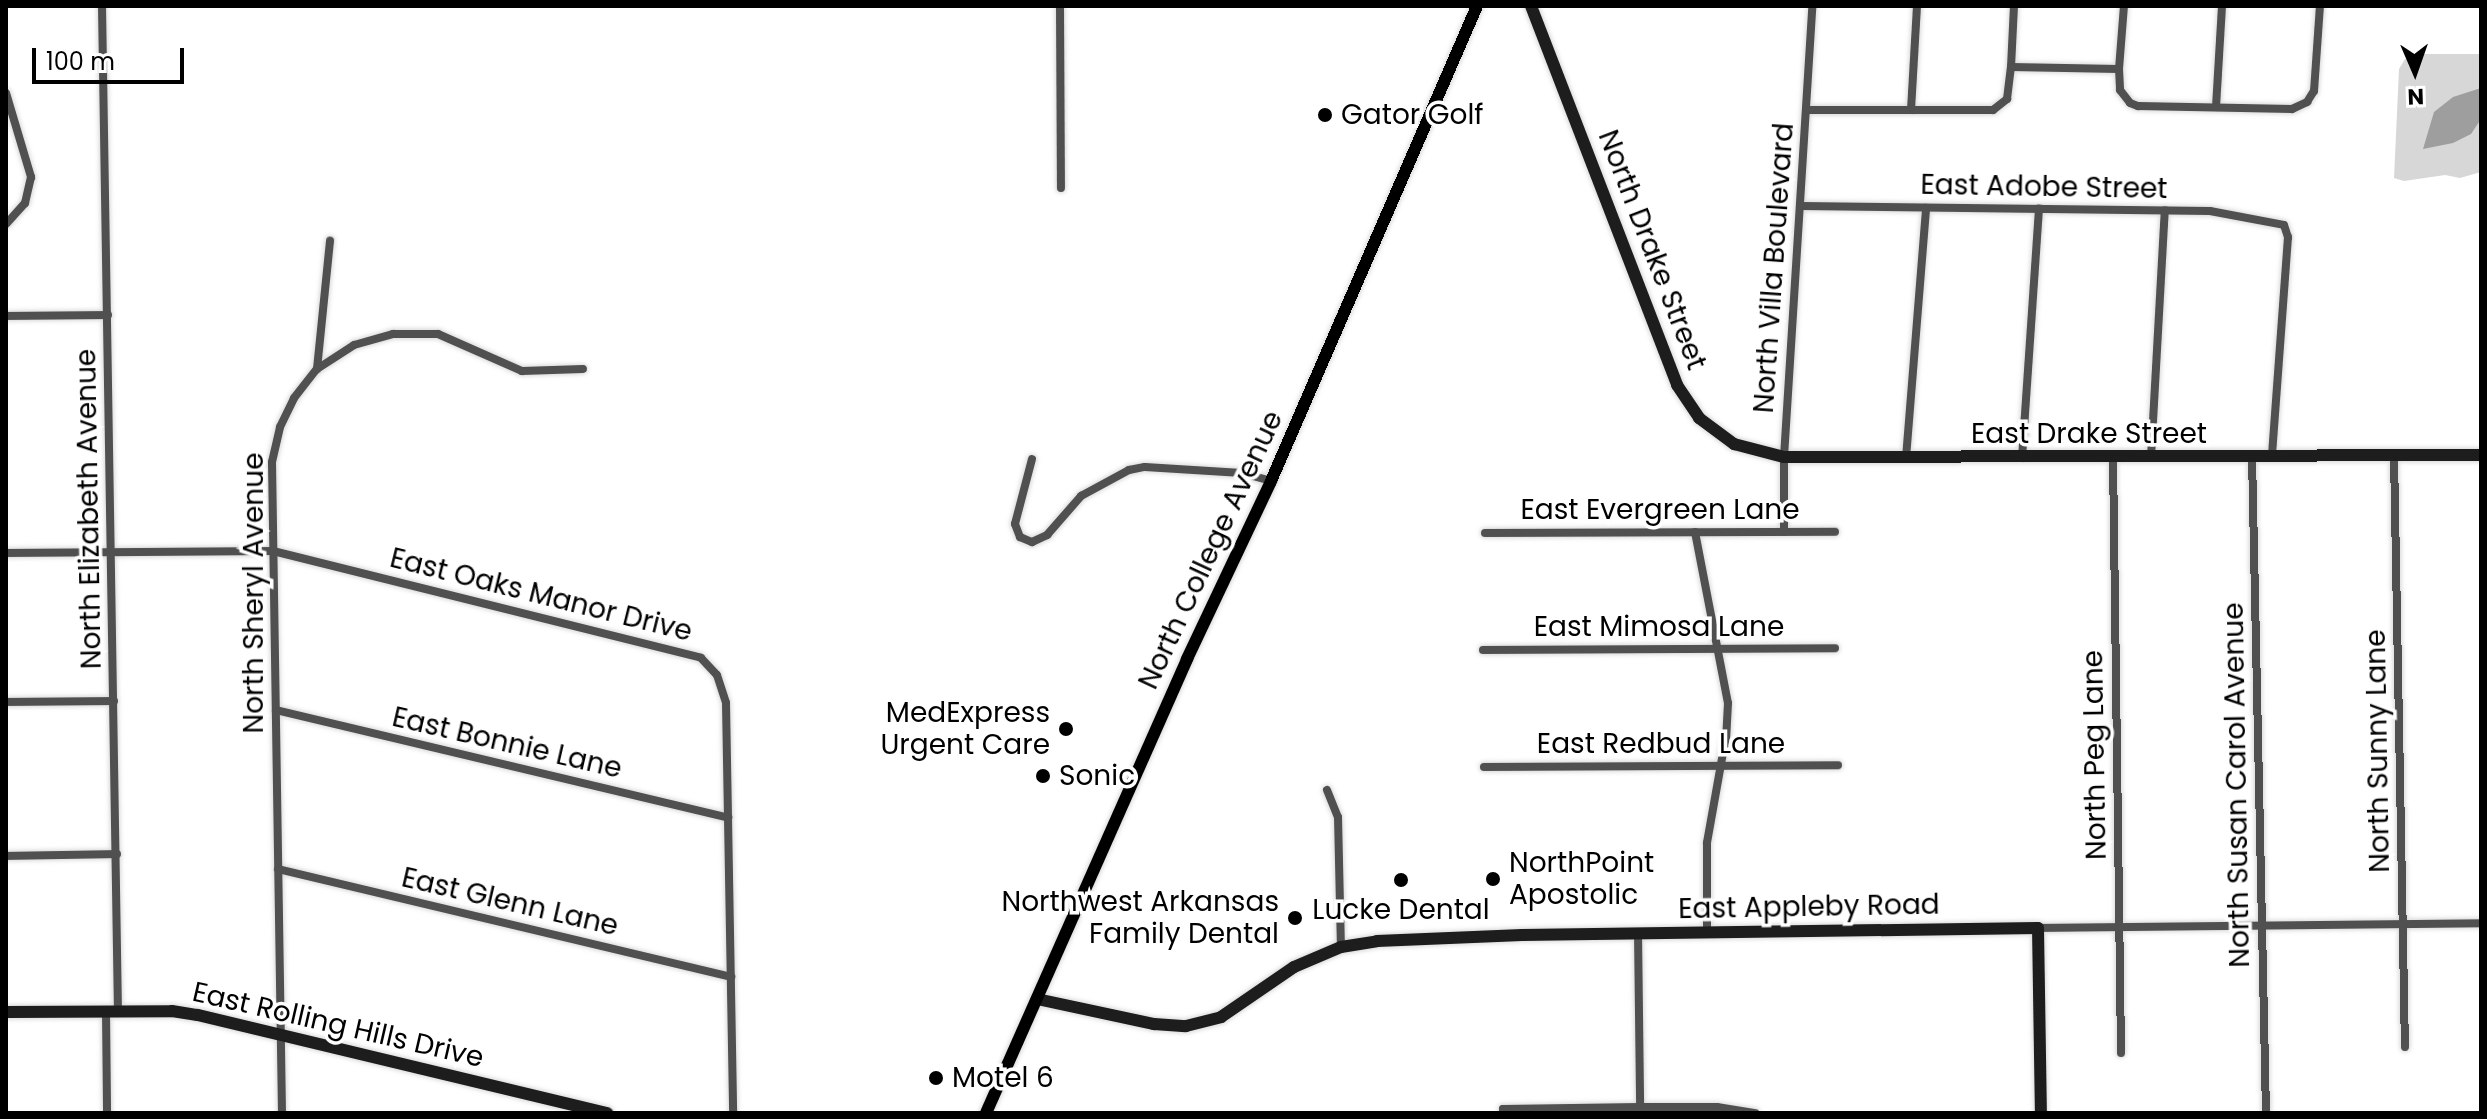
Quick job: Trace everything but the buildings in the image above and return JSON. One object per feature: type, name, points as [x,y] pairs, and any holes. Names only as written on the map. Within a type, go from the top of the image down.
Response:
[{"type":"main road","name":"North College Avenue","points":[[986,1113],[1187,659],[1271,481],[1477,6]]},
{"type":"street","name":"North Elizabeth Avenue","points":[[102,6],[117,854],[107,1113]]},
{"type":"street","points":[[1060,6],[1061,188]]},
{"type":"street","name":"North Drake Street","points":[[1531,6],[1684,398],[1699,418],[1721,437],[1746,449],[1784,457]]},
{"type":"street","name":"North Villa Boulevard","points":[[1784,532],[1784,457],[1812,6]]},
{"type":"street","points":[[1911,110],[1917,6]]},
{"type":"street","points":[[1807,110],[1993,110],[2007,99],[2014,6]]},
{"type":"street","points":[[2124,6],[2120,90],[2130,103],[2292,109],[2307,102],[2314,91],[2320,6]]},
{"type":"street","points":[[2216,107],[2222,6]]},
{"type":"street","points":[[2011,67],[2119,69]]},
{"type":"street","points":[[6,93],[31,177],[25,203],[6,224]]},
{"type":"street","name":"East Adobe Street","points":[[1801,206],[2223,212],[2284,225],[2288,237],[2272,456]]},
{"type":"street","points":[[1906,459],[1926,208]]},
{"type":"street","points":[[2022,458],[2039,209]]},
{"type":"street","points":[[2151,457],[2165,210]]},
{"type":"street","points":[[317,369],[330,241]]},
{"type":"street","points":[[6,316],[108,315]]},
{"type":"street","name":"North Sheryl Avenue","points":[[282,1113],[273,551],[275,444],[286,412],[317,369],[354,345],[415,332],[438,334],[462,342],[502,365],[522,371],[583,369]]},
{"type":"street","name":"North Sunny Lane","points":[[2394,455],[2405,1047]]},
{"type":"street","name":"East Drake Street","points":[[1784,457],[2481,455]]},
{"type":"street","name":"North Susan Carol Avenue","points":[[2252,456],[2266,1113]]},
{"type":"street","name":"North Peg Lane","points":[[2113,457],[2121,1053]]},
{"type":"street","points":[[1032,459],[1015,524],[1020,537],[1032,542],[1047,535],[1081,496],[1129,470],[1145,467],[1242,473],[1271,481]]},
{"type":"street","points":[[1695,532],[1719,649],[1728,717],[1707,843],[1707,932]]},
{"type":"street","name":"East Evergreen Lane","points":[[1485,533],[1835,532]]},
{"type":"street","name":"East Oaks Manor Drive","points":[[6,553],[273,551],[701,658],[717,675],[725,695],[733,1113]]},
{"type":"street","name":"East Mimosa Lane","points":[[1483,650],[1835,648]]},
{"type":"street","points":[[6,702],[114,701]]},
{"type":"street","name":"East Bonnie Lane","points":[[276,710],[728,818]]},
{"type":"street","name":"East Redbud Lane","points":[[1484,767],[1838,765]]},
{"type":"street","points":[[1327,790],[1338,817],[1341,947]]},
{"type":"street","points":[[6,856],[117,854]]},
{"type":"street","name":"East Glenn Lane","points":[[278,869],[731,977]]},
{"type":"street","points":[[2041,1113],[2038,928],[2481,923]]},
{"type":"street","name":"East Appleby Road","points":[[1037,999],[1154,1024],[1198,1024],[1221,1017],[1294,967],[1341,947],[1414,937],[2038,928]]},
{"type":"street","points":[[1638,932],[1640,1107]]},
{"type":"street","name":"East Rolling Hills Drive","points":[[6,1012],[172,1011],[281,1034],[607,1113]]},
{"type":"street","points":[[1503,1111],[1717,1107],[1756,1113]]},
{"type":"shaded area","points":[[2416,54],[2481,54],[2481,172],[2460,178],[2445,175],[2404,181],[2394,178],[2399,69],[2405,59]]},
{"type":"shaded area","points":[[2481,88],[2481,119],[2471,134],[2453,143],[2423,149],[2434,112],[2453,97]]},
{"type":"place","name":"Gator Golf","points":[[1325,115]]},
{"type":"place","name":"MedExpress Urgent Care","points":[[1066,729]]},
{"type":"place","name":"Sonic","points":[[1043,776]]},
{"type":"place","name":"NorthPoint Apostolic","points":[[1493,879]]},
{"type":"place","name":"Lucke Dental","points":[[1401,880]]},
{"type":"place","name":"Northwest Arkansas Family Dental","points":[[1295,918]]},
{"type":"place","name":"Motel 6","points":[[936,1078]]}]
